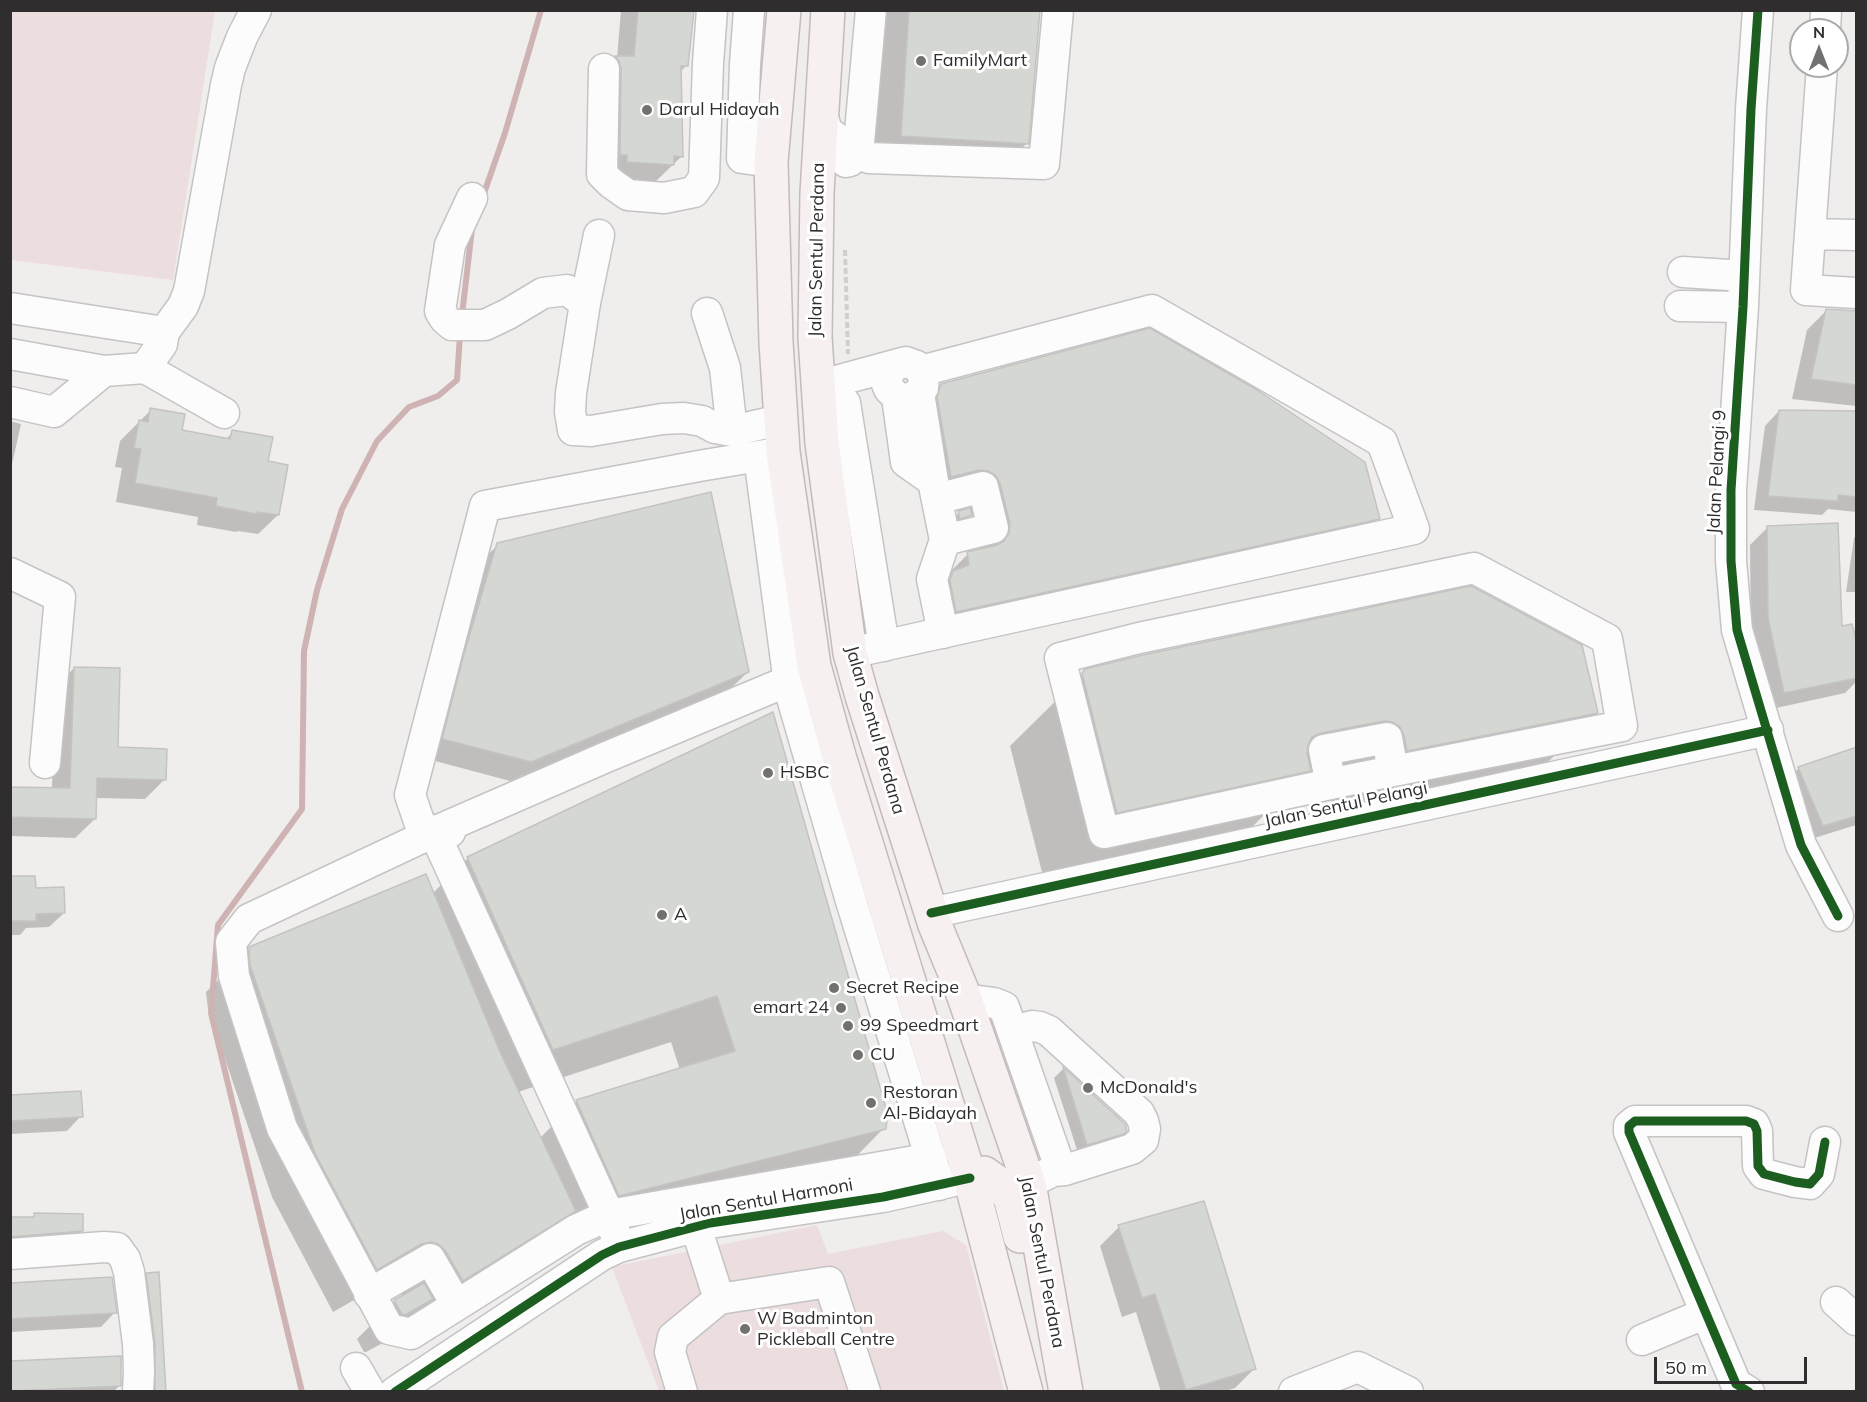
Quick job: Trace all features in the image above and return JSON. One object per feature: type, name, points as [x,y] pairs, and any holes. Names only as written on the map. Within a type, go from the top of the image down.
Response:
[{"type":"main road","points":[[784,10],[771,162],[780,420],[776,458],[802,681],[839,756],[977,1175],[1026,1392]]},
{"type":"main road","name":"Jalan Sentul Perdana","points":[[828,10],[817,193],[815,327],[827,395],[822,443],[850,653],[932,913],[975,1029],[1041,1177],[1065,1392]]},
{"type":"main road","points":[[776,342],[788,380],[827,395]]},
{"type":"main road","points":[[776,458],[791,451],[788,408],[827,395]]},
{"type":"main road","points":[[975,1029],[977,1062],[996,1138],[977,1175]]},
{"type":"main road","points":[[977,1175],[1001,1185],[1010,1197],[1033,1287],[1065,1392]]},
{"type":"street","points":[[145,368],[162,344],[164,332],[183,306],[189,291],[230,68],[256,10]]},
{"type":"street","points":[[817,193],[837,163],[850,161],[858,154],[871,10]]},
{"type":"street","points":[[821,111],[827,131],[858,154],[869,158],[1044,164],[1058,10]]},
{"type":"street","name":"Jalan Pelangi 9","points":[[1758,10],[1731,490],[1731,561],[1737,630],[1802,845],[1838,916]]},
{"type":"street","points":[[603,69],[602,174],[628,195],[664,198],[694,192],[704,178],[711,19],[748,19],[742,158],[771,162]]},
{"type":"street","points":[[708,63],[745,64]]},
{"type":"street","points":[[1821,78],[1806,290],[1857,293]]},
{"type":"street","points":[[472,198],[450,245],[440,311],[445,319],[452,325],[485,325],[543,293],[567,290],[585,303]]},
{"type":"street","points":[[1810,234],[1857,235]]},
{"type":"street","points":[[599,235],[585,303],[571,393],[570,412],[573,430],[591,431],[662,419],[684,418],[702,421],[715,428],[732,431],[780,420]]},
{"type":"street","points":[[1683,272],[1744,276]]},
{"type":"street","points":[[1680,306],[1743,307]]},
{"type":"street","points":[[10,308],[164,332]]},
{"type":"street","points":[[850,653],[884,646],[1414,529],[1382,442],[1152,310],[905,384],[827,395],[884,646]]},
{"type":"street","points":[[707,313],[725,368],[732,431]]},
{"type":"street","points":[[10,354],[104,371],[145,368],[224,413]]},
{"type":"street","points":[[10,402],[54,412],[104,371]]},
{"type":"street","points":[[905,384],[906,462],[935,490],[945,540],[932,579],[943,633]]},
{"type":"street","points":[[619,1247],[609,1215],[434,832],[420,824],[410,795],[485,506],[699,466],[776,458]]},
{"type":"street","points":[[935,490],[983,487],[993,528],[945,540]]},
{"type":"street","points":[[1474,568],[1607,639],[1622,726],[1393,771],[1104,833],[1060,658],[1138,638],[1474,568]]},
{"type":"street","points":[[10,573],[60,597],[45,764]]},
{"type":"street","points":[[802,681],[851,901],[935,1172],[609,1215],[576,1230],[411,1334],[389,1329],[282,1128],[234,976],[231,942],[249,919],[434,832],[604,758],[802,681]]},
{"type":"street","name":"Jalan Sentul Pelangi","points":[[932,913],[1768,730]]},
{"type":"street","points":[[1367,818],[1324,750],[1387,738],[1393,771]]},
{"type":"street","points":[[964,999],[994,1003],[1004,1007],[1057,1159],[1057,1166],[1041,1177]]},
{"type":"street","points":[[1014,1031],[1032,1026],[1048,1031],[1139,1113],[1145,1129],[1143,1140],[1132,1149],[1041,1177]]},
{"type":"street","points":[[1749,1392],[1736,1384],[1629,1132],[1629,1126],[1635,1121],[1746,1121],[1754,1125],[1757,1131],[1758,1166],[1764,1174],[1810,1184],[1819,1174],[1825,1142]]},
{"type":"street","name":"Jalan Sentul Harmoni","points":[[394,1392],[602,1254],[619,1247],[710,1223],[883,1197],[935,1172],[977,1175]]},
{"type":"street","points":[[696,1227],[719,1299]]},
{"type":"street","points":[[10,1254],[117,1248],[125,1259],[129,1272],[138,1344],[140,1372],[138,1392]]},
{"type":"street","points":[[369,1294],[430,1258],[456,1305]]},
{"type":"street","points":[[682,1392],[670,1352],[673,1337],[719,1299],[829,1282],[865,1392]]},
{"type":"street","points":[[1642,1340],[1706,1313]]},
{"type":"street","points":[[1294,1392],[1358,1367],[1408,1392]]},
{"type":"path","points":[[827,395],[844,242]]},
{"type":"shaded area","points":[[11,10],[215,11],[173,280],[11,260]]},
{"type":"shaded area","name":"W Badminton Pickleball Centre","points":[[817,1225],[828,1254],[943,1231],[966,1245],[1004,1391],[659,1391],[612,1267]]},
{"type":"building","name":"Darul Hidayah","points":[[638,10],[694,10],[688,66],[681,66],[683,157],[674,156],[674,165],[627,162],[627,155],[620,155],[621,69],[615,56],[634,56]]},
{"type":"building","points":[[909,10],[1040,10],[1029,144],[901,136]]},
{"type":"building","points":[[1826,309],[1857,311],[1857,385],[1811,379]]},
{"type":"building","points":[[1150,328],[1257,390],[1365,462],[1380,519],[956,612],[950,580],[953,571],[969,565],[967,552],[997,545],[1004,541],[1009,533],[1010,524],[1000,483],[995,475],[979,470],[951,477],[937,397],[941,384]]},
{"type":"building","points":[[150,408],[185,414],[182,430],[230,439],[232,430],[273,437],[268,461],[288,465],[279,515],[257,512],[257,514],[216,506],[217,498],[135,483],[141,449],[134,448],[139,420],[148,422]]},
{"type":"building","points":[[1779,410],[1857,411],[1857,497],[1838,495],[1838,501],[1768,496]]},
{"type":"building","points":[[711,492],[749,672],[531,762],[442,739],[497,543]]},
{"type":"building","points":[[970,508],[972,515],[960,519],[958,511]]},
{"type":"building","points":[[1838,523],[1842,626],[1852,624],[1857,643],[1857,678],[1784,693],[1768,618],[1767,526]]},
{"type":"building","points":[[1471,586],[1582,645],[1598,713],[1407,751],[1400,727],[1392,722],[1384,721],[1321,733],[1312,737],[1308,745],[1307,753],[1311,771],[1117,813],[1082,673],[1085,669]]},
{"type":"building","points":[[74,667],[120,668],[118,747],[167,749],[166,780],[97,778],[96,819],[10,817],[10,787],[70,788]]},
{"type":"building","name":"A","points":[[773,712],[885,1105],[886,1129],[619,1196],[576,1100],[735,1051],[717,996],[553,1050],[467,857]]},
{"type":"building","points":[[1857,747],[1857,816],[1823,826],[1798,767]]},
{"type":"building","points":[[426,874],[500,1052],[576,1211],[463,1281],[445,1250],[431,1242],[421,1244],[377,1270],[315,1153],[250,965],[249,947]]},
{"type":"building","points":[[10,876],[35,876],[36,888],[64,887],[65,913],[36,914],[36,921],[10,921]]},
{"type":"building","points":[[1063,1067],[1125,1124],[1127,1131],[1124,1134],[1087,1145]]},
{"type":"building","points":[[81,1091],[83,1117],[10,1121],[10,1095]]},
{"type":"building","points":[[1204,1201],[1256,1369],[1186,1390],[1155,1294],[1142,1298],[1118,1225]]},
{"type":"building","points":[[34,1213],[83,1214],[83,1231],[10,1237],[10,1217],[34,1217]]},
{"type":"building","points":[[159,1272],[166,1392],[155,1392],[155,1343],[146,1273]]},
{"type":"building","points":[[112,1277],[117,1313],[10,1319],[10,1283]]},
{"type":"building","points":[[424,1283],[433,1299],[405,1315],[402,1314],[394,1300]]},
{"type":"building","points":[[121,1356],[121,1386],[10,1391],[10,1361]]},
{"type":"waterway","points":[[482,199],[505,133],[541,10]]},
{"type":"waterway","points":[[462,315],[472,229]]},
{"type":"waterway","points":[[302,1392],[211,1013],[218,925],[302,809],[304,651],[317,590],[342,509],[377,441],[409,407],[438,396],[457,380],[460,335]]},
{"type":"cycle path","points":[[1758,10],[1731,490],[1731,561],[1737,630],[1801,845],[1838,916]]},
{"type":"cycle path","points":[[931,913],[1768,730]]},
{"type":"cycle path","points":[[1749,1392],[1736,1384],[1629,1132],[1629,1126],[1635,1121],[1746,1121],[1754,1124],[1757,1131],[1758,1166],[1764,1174],[1810,1184],[1819,1174],[1825,1142]]},
{"type":"cycle path","points":[[395,1392],[602,1255],[619,1247],[710,1223],[883,1197],[970,1178]]},
{"type":"place","name":"FamilyMart","points":[[921,61]]},
{"type":"place","name":"Darul Hidayah","points":[[647,110]]},
{"type":"place","name":"HSBC","points":[[768,773]]},
{"type":"place","name":"A","points":[[662,915]]},
{"type":"place","name":"Secret Recipe","points":[[834,988]]},
{"type":"place","name":"emart 24","points":[[841,1008]]},
{"type":"place","name":"99 Speedmart","points":[[848,1026]]},
{"type":"place","name":"CU","points":[[858,1055]]},
{"type":"place","name":"McDonald's","points":[[1088,1088]]},
{"type":"place","name":"Restoran Al-Bidayah","points":[[871,1103]]},
{"type":"place","name":"W Badminton Pickleball Centre","points":[[745,1329]]}]
